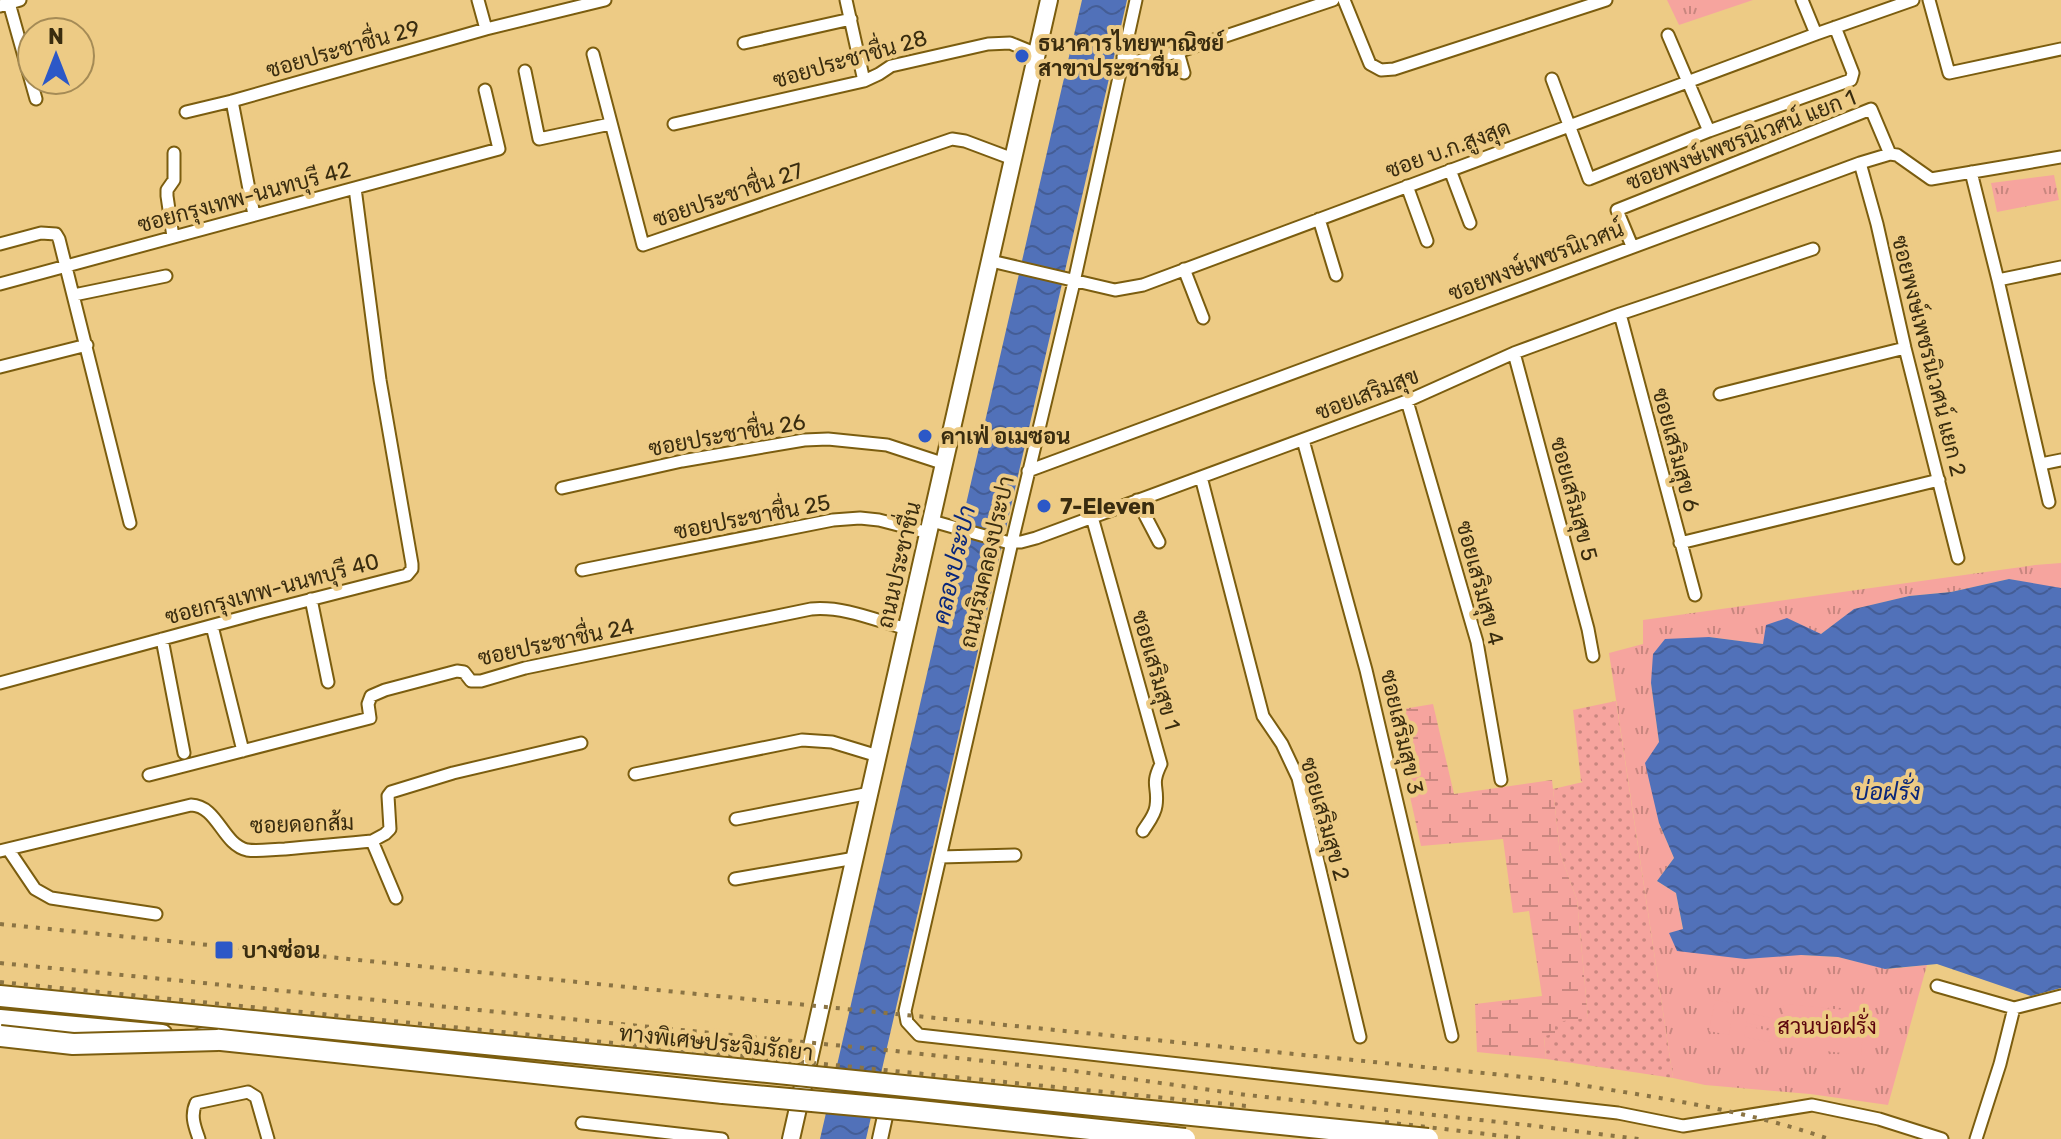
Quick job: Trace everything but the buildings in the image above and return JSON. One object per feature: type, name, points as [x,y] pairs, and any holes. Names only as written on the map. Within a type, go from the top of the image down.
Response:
[{"type":"highway","name":"ทางพิเศษประจิมรัถยา","points":[[0,996],[1428,1139]]},
{"type":"highway","points":[[0,1020],[1185,1139]]},
{"type":"highway","points":[[0,1036],[73,1044],[218,1040]]},
{"type":"main road","name":"ถนนประชาชื่น","points":[[791,1139],[1049,0]]},
{"type":"street","points":[[478,0],[486,29]]},
{"type":"street","name":"ซอยประชาชื่น 29","points":[[186,112],[486,29],[605,0]]},
{"type":"street","points":[[846,0],[864,81]]},
{"type":"street","name":"ถนนริมคลองประปา","points":[[1136,0],[1009,543],[905,1011],[907,1022],[919,1035],[1618,1113],[1683,1126],[1812,1105],[1879,1119],[1942,1139]]},
{"type":"street","points":[[1123,57],[1137,61],[1178,52],[1333,0]]},
{"type":"street","points":[[1344,0],[1370,64],[1381,70],[1394,69],[1606,0]]},
{"type":"street","points":[[1802,0],[1816,34]]},
{"type":"street","name":"ซอย บ.ก.สูงสุด","points":[[991,261],[1115,290],[1143,285],[1687,81],[1913,0]]},
{"type":"street","points":[[1929,0],[1949,73],[2061,49]]},
{"type":"street","points":[[10,3],[36,99]]},
{"type":"street","points":[[744,43],[851,19]]},
{"type":"street","points":[[1552,79],[1589,179],[1709,131],[1851,80],[1853,73],[1835,27]]},
{"type":"street","points":[[1668,35],[1709,131]]},
{"type":"street","name":"ซอยประชาชื่น 28","points":[[674,124],[864,81],[891,66],[988,44],[1010,43],[1037,54]]},
{"type":"street","points":[[1178,52],[1184,73]]},
{"type":"street","name":"ซอยประชาชื่น 27","points":[[593,54],[643,245],[952,139],[1013,159]]},
{"type":"street","points":[[525,71],[539,139],[610,124]]},
{"type":"street","name":"ซอยกรุงเทพ-นนทบุรี 42","points":[[0,284],[499,149],[485,90]]},
{"type":"street","points":[[232,101],[254,215]]},
{"type":"street","name":"ซอยพงษ์เพชรนิเวศน์ แยก 1","points":[[1632,246],[1617,210],[1871,109],[1890,154]]},
{"type":"street","points":[[173,237],[167,190],[174,180],[174,153]]},
{"type":"street","points":[[1890,154],[1897,155],[1931,179],[2061,157]]},
{"type":"street","name":"ซอยพงษ์เพชรนิเวศน์","points":[[1028,471],[1281,380],[1632,246],[1890,154]]},
{"type":"street","name":"ซอยพงษ์เพชรนิเวศน์ แยก 2","points":[[1860,163],[1958,558]]},
{"type":"street","points":[[1450,170],[1470,223]]},
{"type":"street","points":[[1971,172],[2049,502]]},
{"type":"street","points":[[1407,186],[1427,241]]},
{"type":"street","name":"ซอยกรุงเทพ-นนทบุรี 40","points":[[0,683],[407,575],[412,569],[376,354],[355,188]]},
{"type":"street","points":[[1319,219],[1336,275]]},
{"type":"street","points":[[0,244],[41,233],[56,234],[67,266],[130,523]]},
{"type":"street","name":"ซอยเสริมสุข","points":[[1009,543],[1036,538],[1303,440],[1407,401],[1514,353],[1620,314],[1813,249]]},
{"type":"street","points":[[1998,280],[2061,267]]},
{"type":"street","points":[[1184,269],[1203,318]]},
{"type":"street","points":[[74,295],[166,276]]},
{"type":"street","name":"ซอยเสริมสุข 6","points":[[1620,314],[1695,595]]},
{"type":"street","points":[[0,367],[87,345]]},
{"type":"street","points":[[1720,394],[1905,348]]},
{"type":"street","name":"ซอยเสริมสุข 5","points":[[1514,353],[1593,656]]},
{"type":"street","name":"ซอยเสริมสุข 4","points":[[1407,401],[1477,642],[1501,780]]},
{"type":"street","name":"ซอยประชาชื่น 26","points":[[562,488],[682,461],[804,440],[828,439],[887,445],[945,464]]},
{"type":"street","name":"ซอยเสริมสุข 3","points":[[1303,440],[1366,670],[1452,1036]]},
{"type":"street","points":[[2041,464],[2061,460]]},
{"type":"street","name":"ซอยเสริมสุข 2","points":[[1201,477],[1263,716],[1282,744],[1298,778],[1360,1037]]},
{"type":"street","points":[[1680,543],[1939,480]]},
{"type":"street","points":[[1137,500],[1159,542]]},
{"type":"street","name":"ซอยเสริมสุข 1","points":[[1092,517],[1161,764],[1154,781],[1155,811],[1143,831]]},
{"type":"street","name":"ซอยประชาชื่น 25","points":[[582,570],[833,520],[860,518],[930,527]]},
{"type":"street","points":[[930,527],[958,529],[1009,543]]},
{"type":"street","points":[[311,599],[328,682]]},
{"type":"street","name":"ซอยประชาชื่น 24","points":[[149,775],[370,718],[368,704],[371,696],[457,671],[464,672],[471,681],[481,681],[525,668],[811,609],[850,612],[907,629]]},
{"type":"street","points":[[212,626],[243,751]]},
{"type":"street","points":[[162,639],[184,753]]},
{"type":"street","points":[[635,774],[802,740],[832,742],[878,756]]},
{"type":"street","name":"ซอยดอกส้ม","points":[[4,850],[191,805],[208,811],[232,840],[247,850],[372,841],[390,829],[388,796],[391,792],[453,773],[581,743]]},
{"type":"street","points":[[736,819],[870,793]]},
{"type":"street","points":[[372,841],[396,898]]},
{"type":"street","points":[[4,850],[35,889],[51,898],[156,914]]},
{"type":"street","points":[[940,857],[1015,855]]},
{"type":"street","points":[[735,879],[855,858]]},
{"type":"street","points":[[1937,986],[2014,1008],[2061,996]]},
{"type":"street","points":[[1976,1139],[2014,1008]]},
{"type":"street","points":[[0,1029],[798,1109]]},
{"type":"street","points":[[880,1139],[891,1089]]},
{"type":"street","points":[[199,1139],[193,1119],[196,1103],[248,1092],[256,1097],[268,1139]]},
{"type":"street","points":[[582,1123],[722,1139]]},
{"type":"green space","points":[[1667,0],[1753,0],[1679,25]]},
{"type":"green space","points":[[2054,175],[2059,200],[1997,212],[1991,183]]},
{"type":"green space","name":"สวนบ่อฝรั่ง","points":[[2061,563],[2059,589],[2009,579],[1951,592],[1909,596],[1855,609],[1821,634],[1763,644],[1709,637],[1651,683],[1659,742],[1659,823],[1674,858],[1657,881],[1676,893],[1683,930],[1670,933],[1801,955],[1838,957],[1888,969],[1927,965],[1888,1105],[1810,1094],[1705,1085],[1673,1078],[1609,653],[1643,644],[1643,620]]},
{"type":"green space","points":[[1616,701],[1673,1078],[1546,1059],[1544,1036],[1555,1034],[1555,1022],[1588,1018],[1577,900],[1560,853],[1553,789],[1583,782],[1573,710]]},
{"type":"green space","points":[[1433,704],[1454,794],[1552,780],[1560,853],[1577,900],[1588,1018],[1555,1035],[1544,1037],[1546,1059],[1477,1052],[1475,1004],[1542,996],[1529,911],[1513,913],[1503,839],[1421,846],[1391,711]]},
{"type":"green space","points":[[1715,1000],[1734,1003],[1729,1035],[1709,1031]]},
{"type":"green space","name":"สวนบ่อฝรั่ง","points":[[1784,1004],[1865,1012],[1861,1055],[1780,1046]]},
{"type":"green space","points":[[1748,1013],[1773,1018],[1771,1028],[1746,1023]]},
{"type":"green space","points":[[1746,1026],[1771,1031],[1769,1042],[1744,1037]]},
{"type":"water","name":"คลองประปา","points":[[1082,0],[1127,0],[866,1139],[820,1139]]},
{"type":"water","name":"บ่อฝรั่ง","points":[[2009,579],[2061,588],[2061,988],[2031,996],[1937,964],[1885,969],[1838,957],[1801,955],[1745,959],[1677,951],[1669,933],[1683,929],[1676,893],[1657,881],[1674,858],[1659,823],[1645,763],[1659,742],[1651,683],[1653,654],[1665,639],[1709,637],[1763,644],[1766,625],[1787,618],[1821,634],[1854,609]]},
{"type":"railway","points":[[0,924],[1543,1079],[1723,1110],[1829,1139]]},
{"type":"railway","points":[[0,963],[895,1051],[1639,1139]]},
{"type":"railway","points":[[0,982],[1246,1106]]},
{"type":"railway","points":[[1385,1122],[1528,1139]]},
{"type":"place","name":"ธนาคารไทยพาณิชย์ สาขาประชาชื่น","points":[[1022,56]]},
{"type":"place","name":"คาเฟ่ อเมซอน","points":[[925,436]]},
{"type":"place","name":"7-Eleven","points":[[1044,506]]},
{"type":"place","name":"บางซ่อน","points":[[224,950]]}]
